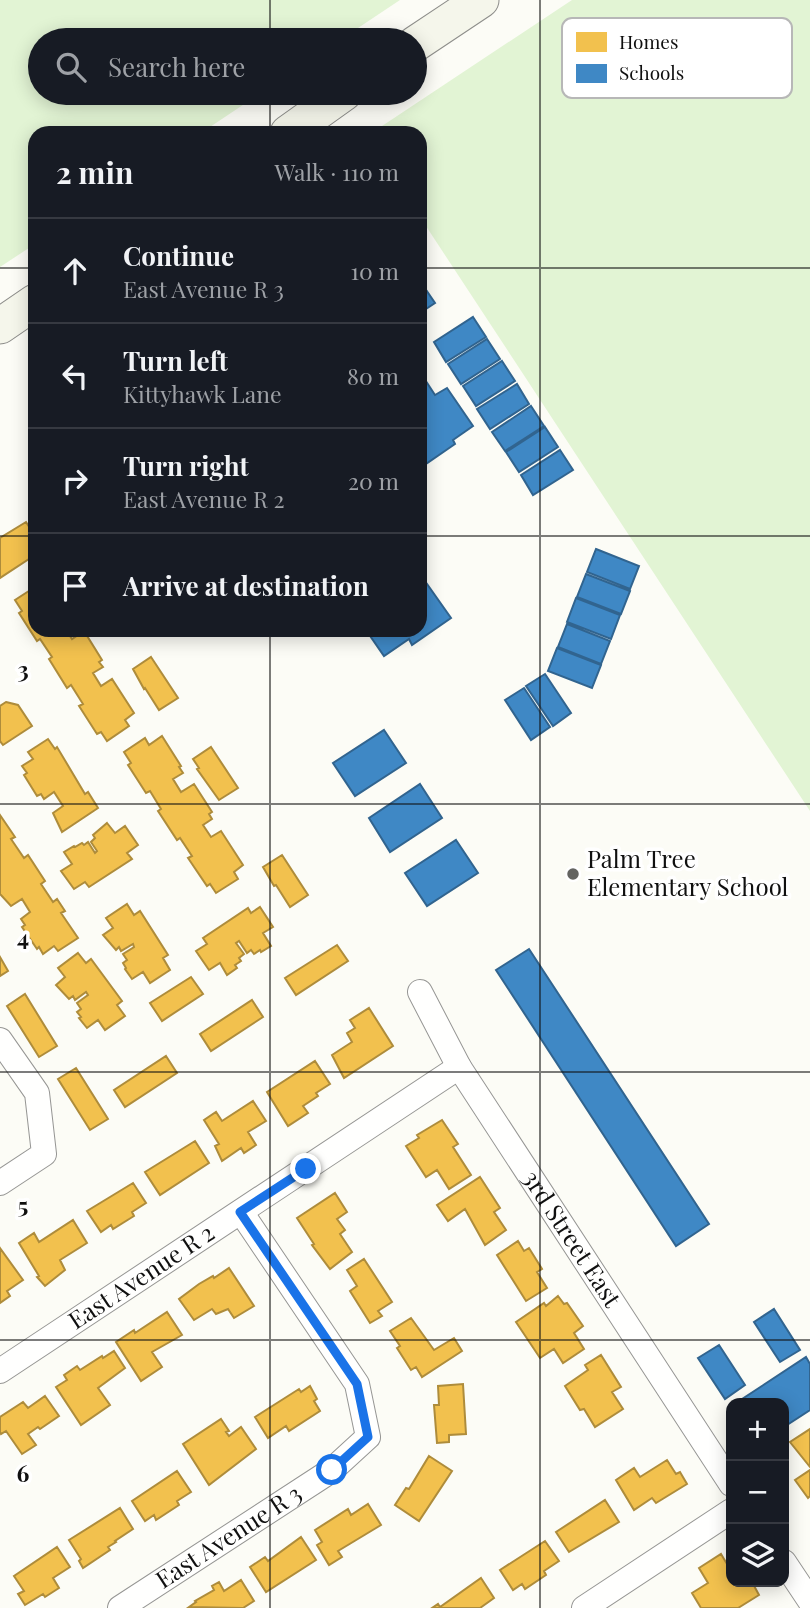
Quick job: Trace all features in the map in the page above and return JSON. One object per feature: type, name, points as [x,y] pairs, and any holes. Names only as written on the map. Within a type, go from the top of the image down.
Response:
[{"type":"street","points":[[427,36],[481,0]]},
{"type":"street","points":[[298,126],[327,105]]},
{"type":"street","points":[[0,326],[28,307]]},
{"type":"street","name":"3rd Street East","points":[[420,992],[459,1067],[726,1476]]},
{"type":"street","points":[[0,1040],[37,1093],[44,1154],[0,1183]]},
{"type":"street","name":"East Avenue R 2","points":[[0,1371],[459,1067]]},
{"type":"street","name":"East Avenue R 3","points":[[120,1608],[332,1470],[368,1437],[357,1384],[240,1212]]},
{"type":"street","points":[[584,1608],[726,1514]]},
{"type":"street","points":[[789,1570],[810,1601]]},
{"type":"green space","points":[[0,0],[400,0],[358,28],[28,28],[28,105],[243,105],[212,126],[28,126],[28,249],[0,267]]},
{"type":"green space","points":[[572,0],[810,0],[810,811],[427,228],[427,126],[382,126],[414,105],[427,105],[427,96]]},
{"type":"building: Homes","points":[[26,522],[28,525],[28,560],[0,578],[0,538]]},
{"type":"building: Homes","points":[[28,592],[28,627],[19,613],[22,611],[15,600]]},
{"type":"building: Homes","points":[[34,637],[88,637],[102,660],[99,662],[103,667],[93,673],[101,686],[112,679],[134,713],[125,720],[129,726],[107,741],[101,732],[97,734],[79,706],[83,704],[71,685],[67,688],[49,659],[52,657],[40,639],[37,641]]},
{"type":"building: Homes","points":[[151,657],[178,698],[159,710],[133,669]]},
{"type":"building: Homes","points":[[6,702],[18,705],[32,726],[3,745],[0,741],[0,706]]},
{"type":"building: Homes","points":[[162,736],[181,766],[179,767],[183,773],[173,779],[181,792],[194,784],[212,812],[209,814],[212,819],[203,825],[211,837],[221,831],[243,865],[234,872],[238,879],[216,893],[210,884],[207,886],[188,858],[192,856],[180,838],[177,840],[158,811],[161,809],[150,791],[146,793],[128,765],[131,763],[124,752],[145,738],[149,745]]},
{"type":"building: Homes","points":[[48,739],[55,749],[57,747],[85,794],[88,792],[98,808],[62,832],[53,813],[63,806],[54,792],[44,799],[41,794],[37,796],[24,775],[27,773],[22,766],[33,759],[28,752]]},
{"type":"building: Homes","points":[[211,747],[238,788],[219,800],[193,759]]},
{"type":"building: Homes","points":[[0,815],[15,837],[11,839],[24,858],[28,855],[45,881],[41,884],[53,902],[57,899],[65,911],[61,913],[78,938],[58,951],[54,946],[43,954],[39,947],[37,949],[22,927],[25,925],[21,919],[30,912],[22,899],[11,906],[0,894]]},
{"type":"building: Homes","points":[[107,823],[115,833],[125,826],[138,845],[127,853],[132,859],[89,887],[85,882],[74,889],[61,871],[72,864],[64,852],[88,842],[95,853],[97,851],[91,842],[95,838],[93,835]]},
{"type":"building: Homes","points":[[282,855],[308,895],[290,907],[263,867]]},
{"type":"building: Homes","points":[[127,904],[134,915],[140,911],[168,955],[163,958],[170,970],[150,983],[143,972],[132,979],[125,969],[123,963],[127,960],[123,954],[134,947],[133,944],[121,951],[119,947],[116,950],[103,935],[113,928],[106,918]]},
{"type":"building: Homes","points":[[260,907],[273,927],[263,933],[271,946],[261,952],[260,950],[254,954],[251,950],[247,953],[239,941],[236,943],[244,954],[239,958],[241,961],[235,965],[237,968],[227,975],[220,963],[209,970],[196,951],[207,944],[203,938],[248,908],[251,913]]},
{"type":"building: Homes","points":[[337,945],[348,961],[296,995],[285,978]]},
{"type":"building: Homes","points":[[78,953],[86,963],[91,959],[122,1001],[117,1005],[125,1016],[105,1030],[98,1020],[87,1028],[79,1018],[81,1017],[77,1012],[81,1009],[77,1003],[88,995],[86,992],[75,1000],[73,996],[69,999],[56,985],[65,977],[58,968]]},
{"type":"building: Homes","points":[[0,957],[8,971],[0,976]]},
{"type":"building: Homes","points":[[191,977],[203,994],[162,1021],[150,1003]]},
{"type":"building: Homes","points":[[25,994],[57,1046],[39,1057],[7,1006]]},
{"type":"building: Homes","points":[[252,1000],[263,1017],[211,1051],[200,1034]]},
{"type":"building: Homes","points":[[369,1008],[393,1046],[344,1078],[332,1055],[352,1042],[347,1033],[355,1028],[350,1020]]},
{"type":"building: Homes","points":[[166,1056],[177,1073],[125,1107],[114,1090]]},
{"type":"building: Homes","points":[[315,1061],[330,1084],[303,1106],[308,1113],[288,1126],[267,1092]]},
{"type":"building: Homes","points":[[76,1068],[108,1119],[90,1130],[58,1079]]},
{"type":"building: Homes","points":[[253,1101],[266,1121],[248,1132],[256,1145],[244,1153],[241,1148],[222,1161],[215,1146],[219,1144],[204,1120],[216,1112],[222,1121]]},
{"type":"building: Homes","points":[[442,1120],[458,1144],[453,1147],[471,1175],[449,1189],[437,1170],[426,1177],[406,1146],[419,1138],[417,1135]]},
{"type":"building: Homes","points":[[195,1141],[209,1163],[160,1195],[145,1172]]},
{"type":"building: Homes","points":[[480,1177],[500,1208],[494,1212],[506,1230],[485,1245],[465,1209],[448,1221],[437,1205]]},
{"type":"building: Homes","points":[[133,1183],[146,1203],[132,1212],[134,1216],[113,1229],[111,1225],[101,1232],[87,1211]]},
{"type":"building: Homes","points":[[335,1193],[347,1212],[337,1219],[345,1230],[340,1234],[352,1252],[330,1269],[297,1218]]},
{"type":"building: Homes","points":[[73,1220],[87,1243],[60,1260],[65,1270],[45,1286],[37,1277],[39,1276],[19,1243],[34,1233],[39,1242]]},
{"type":"building: Homes","points":[[518,1241],[524,1251],[529,1248],[542,1269],[537,1272],[547,1288],[526,1301],[497,1255]]},
{"type":"building: Homes","points":[[0,1248],[23,1280],[7,1291],[10,1296],[0,1303]]},
{"type":"building: Homes","points":[[364,1259],[392,1302],[378,1311],[382,1316],[370,1323],[350,1291],[357,1286],[347,1270]]},
{"type":"building: Homes","points":[[229,1268],[254,1306],[234,1318],[228,1309],[216,1314],[212,1309],[194,1320],[179,1299],[199,1284]]},
{"type":"building: Homes","points":[[558,1296],[564,1304],[567,1303],[583,1326],[574,1333],[584,1349],[563,1363],[554,1349],[540,1358],[516,1322],[544,1303],[546,1306]]},
{"type":"building: Homes","points":[[167,1312],[182,1335],[152,1352],[162,1367],[141,1381],[116,1342]]},
{"type":"building: Homes","points":[[411,1318],[434,1350],[454,1338],[462,1351],[422,1377],[416,1367],[411,1370],[390,1331]]},
{"type":"building: Homes","points":[[114,1351],[125,1368],[98,1388],[110,1405],[81,1425],[56,1387],[67,1380],[64,1375],[77,1366],[80,1370]]},
{"type":"building: Homes","points":[[601,1355],[621,1387],[612,1392],[623,1409],[595,1427],[565,1386],[588,1370],[585,1365]]},
{"type":"building: Homes","points":[[463,1384],[466,1434],[449,1435],[449,1442],[437,1443],[434,1405],[439,1405],[438,1386]]},
{"type":"building: Homes","points":[[310,1386],[320,1411],[289,1431],[286,1426],[268,1438],[255,1417],[299,1389],[301,1392]]},
{"type":"building: Homes","points":[[45,1396],[59,1416],[28,1434],[36,1445],[22,1454],[6,1431],[1,1434],[0,1417],[23,1402],[28,1408]]},
{"type":"building: Homes","points":[[221,1419],[229,1431],[226,1432],[229,1436],[241,1427],[256,1449],[209,1485],[183,1444]]},
{"type":"building: Homes","points":[[810,1429],[810,1467],[790,1442]]},
{"type":"building: Homes","points":[[429,1456],[452,1471],[419,1521],[395,1505],[406,1488],[409,1489]]},
{"type":"building: Homes","points":[[667,1460],[676,1474],[680,1472],[687,1484],[656,1503],[652,1498],[634,1510],[616,1480],[634,1468],[640,1477]]},
{"type":"building: Homes","points":[[810,1470],[810,1496],[808,1498],[795,1480]]},
{"type":"building: Homes","points":[[177,1471],[191,1492],[177,1501],[179,1505],[156,1520],[154,1515],[145,1521],[132,1501]]},
{"type":"building: Homes","points":[[605,1500],[619,1522],[569,1552],[556,1532]]},
{"type":"building: Homes","points":[[368,1504],[381,1525],[338,1551],[342,1557],[329,1565],[317,1545],[322,1542],[315,1530],[348,1509],[351,1515]]},
{"type":"building: Homes","points":[[120,1508],[133,1529],[108,1547],[110,1550],[83,1568],[79,1561],[81,1559],[69,1540]]},
{"type":"building: Homes","points":[[301,1537],[316,1560],[266,1592],[250,1567],[265,1557],[268,1561]]},
{"type":"building: Homes","points":[[545,1541],[559,1561],[544,1571],[546,1575],[525,1589],[522,1584],[513,1590],[500,1570]]},
{"type":"building: Homes","points":[[57,1547],[70,1567],[53,1578],[59,1588],[25,1605],[18,1594],[24,1591],[14,1576]]},
{"type":"building: Homes","points":[[721,1554],[726,1562],[726,1587],[755,1587],[759,1595],[738,1608],[701,1608],[692,1593],[708,1583],[699,1568]]},
{"type":"building: Homes","points":[[481,1578],[494,1598],[480,1608],[432,1608],[438,1604],[440,1607]]},
{"type":"building: Homes","points":[[241,1580],[254,1601],[243,1608],[189,1607],[214,1590],[212,1586],[219,1582],[224,1591]]},
{"type":"building: Schools","points":[[427,291],[435,303],[427,308]]},
{"type":"building: Schools","points":[[473,317],[486,337],[446,362],[434,342]]},
{"type":"building: Schools","points":[[487,339],[500,359],[461,384],[448,364]]},
{"type":"building: Schools","points":[[502,361],[515,381],[476,406],[463,386]]},
{"type":"building: Schools","points":[[427,383],[435,395],[447,388],[473,426],[453,440],[455,444],[427,463]]},
{"type":"building: Schools","points":[[517,384],[529,404],[490,429],[477,409]]},
{"type":"building: Schools","points":[[531,406],[544,426],[505,451],[492,432]]},
{"type":"building: Schools","points":[[545,427],[558,447],[519,472],[506,452]]},
{"type":"building: Schools","points":[[560,450],[573,470],[533,495],[521,475]]},
{"type":"building: Schools","points":[[596,549],[639,566],[630,589],[587,572]]},
{"type":"building: Schools","points":[[586,574],[630,591],[621,614],[577,597]]},
{"type":"building: Schools","points":[[427,584],[451,618],[427,635]]},
{"type":"building: Schools","points":[[576,598],[620,615],[611,639],[567,622]]},
{"type":"building: Schools","points":[[567,624],[610,641],[601,664],[558,647]]},
{"type":"building: Schools","points":[[371,637],[424,637],[412,645],[409,639],[384,656]]},
{"type":"building: Schools","points":[[557,648],[601,665],[592,688],[548,671]]},
{"type":"building: Schools","points":[[545,674],[571,713],[553,726],[526,686]]},
{"type":"building: Schools","points":[[524,688],[550,727],[531,740],[505,700]]},
{"type":"building: Schools","points":[[384,730],[406,763],[355,796],[333,763]]},
{"type":"building: Schools","points":[[420,784],[442,818],[390,852],[369,818]]},
{"type":"building: Schools","points":[[456,840],[478,873],[427,906],[405,873]]},
{"type":"building: Schools","points":[[529,949],[709,1224],[676,1246],[496,970]]},
{"type":"building: Schools","points":[[774,1309],[800,1350],[780,1362],[754,1322]]},
{"type":"building: Schools","points":[[719,1345],[745,1385],[725,1399],[698,1358]]},
{"type":"building: Schools","points":[[806,1357],[810,1364],[810,1410],[789,1424],[789,1398],[744,1398]]},
{"type":"place","name":"Palm Tree Elementary School","points":[[573,874]]},
{"type":"route","points":[[306,1169],[240,1212],[357,1384],[368,1437],[332,1470]]}]
